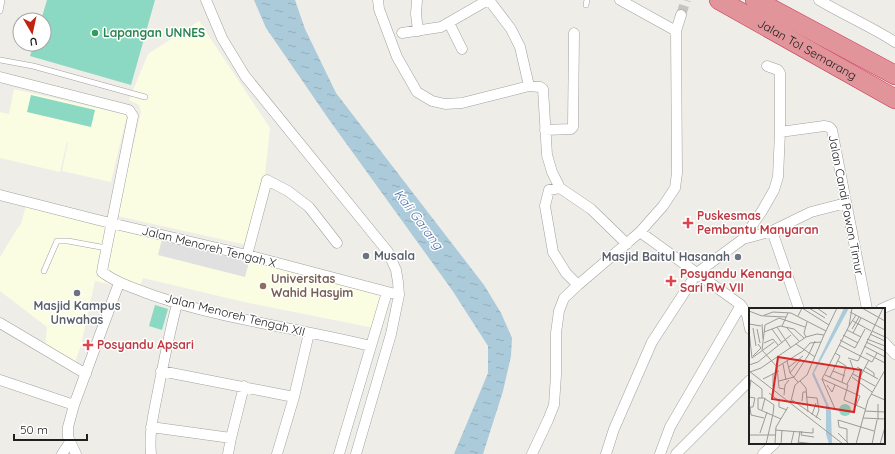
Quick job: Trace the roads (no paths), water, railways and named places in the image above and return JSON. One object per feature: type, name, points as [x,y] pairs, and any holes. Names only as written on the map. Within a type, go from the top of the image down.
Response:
[{"type":"highway","name":"Jalan Tol Semarang","points":[[719,0],[895,99]]},
{"type":"highway","name":"Jalan Tol Semarang","points":[[755,0],[895,75]]},
{"type":"street","points":[[206,0],[222,38],[245,76],[388,252],[396,270],[399,295],[386,349],[356,454]]},
{"type":"street","points":[[378,0],[397,57],[417,92],[432,101],[445,104],[462,103],[529,86],[540,87],[543,89],[547,155],[552,172],[560,188],[591,209],[627,244]]},
{"type":"street","points":[[417,0],[416,14],[418,31]]},
{"type":"street","points":[[402,33],[441,27],[489,0],[511,29],[520,47],[529,86]]},
{"type":"street","points":[[620,0],[676,31]]},
{"type":"street","points":[[819,0],[895,42]]},
{"type":"street","points":[[532,454],[554,405],[556,333],[559,311],[564,298],[640,232],[663,206],[675,188],[676,31],[681,15]]},
{"type":"street","points":[[449,23],[462,49]]},
{"type":"street","points":[[545,130],[571,129],[573,127],[574,33]]},
{"type":"street","points":[[606,454],[614,429],[652,342],[697,273],[743,238],[762,211],[774,190],[778,177],[780,73],[778,70],[767,66]]},
{"type":"street","points":[[0,77],[132,112],[133,116],[106,248]]},
{"type":"street","name":"Jalan Candi Pawon Timur","points":[[780,132],[824,126],[829,127],[832,130],[867,308]]},
{"type":"street","points":[[247,255],[267,180],[288,191],[309,207],[337,243]]},
{"type":"street","points":[[560,188],[549,190],[544,206],[553,252],[566,273],[578,285]]},
{"type":"street","name":"Jalan Menoreh Tengah X","points":[[0,195],[247,255],[399,295]]},
{"type":"street","points":[[743,238],[772,231],[811,212],[846,203]]},
{"type":"street","points":[[772,231],[799,308]]},
{"type":"street","points":[[640,232],[741,305],[747,315],[749,324]]},
{"type":"street","name":"Jalan Menoreh Tengah XII","points":[[106,248],[102,272],[119,283],[177,304],[244,320],[371,346]]},
{"type":"street","points":[[76,454],[68,438],[68,427],[74,406],[119,283]]},
{"type":"street","points":[[338,454],[387,292]]},
{"type":"street","points":[[883,308],[895,302]]},
{"type":"street","points":[[151,454],[151,427],[161,371],[177,304]]},
{"type":"street","points":[[660,454],[670,427],[741,305]]},
{"type":"street","points":[[0,324],[86,374]]},
{"type":"street","points":[[277,454],[294,397],[309,333]]},
{"type":"street","points":[[161,371],[244,386],[294,397]]},
{"type":"street","points":[[0,380],[74,406]]},
{"type":"street","points":[[676,454],[749,381]]},
{"type":"street","points":[[228,454],[244,386]]},
{"type":"street","points":[[151,427],[231,438]]},
{"type":"street","points":[[62,454],[70,442]]},
{"type":"street","points":[[763,454],[774,444]]},
{"type":"lane","points":[[0,11],[2,0]]},
{"type":"lane","points":[[0,60],[33,66],[145,97]]},
{"type":"lane","points":[[44,271],[57,241],[68,241],[106,248]]},
{"type":"water","name":"Kali Garang","points":[[254,0],[295,0],[305,29],[336,93],[484,285],[501,313],[512,338],[511,356],[503,391],[483,454],[454,454],[488,373],[488,346],[452,290],[330,121],[266,28]]},
{"type":"tunnel","points":[[681,15],[686,0]]},
{"type":"place","name":"Lapangan UNNES","points":[[95,33]]},
{"type":"place","name":"Puskesmas Pembantu Manyaran","points":[[688,223]]},
{"type":"place","name":"Musala","points":[[366,256]]},
{"type":"place","name":"Masjid Baitul Hasanah","points":[[738,257]]},
{"type":"place","name":"Posyandu Kenanga Sari RW VII","points":[[671,281]]},
{"type":"place","name":"Universitas Wahid Hasyim","points":[[263,286]]},
{"type":"place","name":"Masjid Kampus Unwahas","points":[[77,293]]},
{"type":"place","name":"Posyandu Apsari","points":[[88,345]]}]
